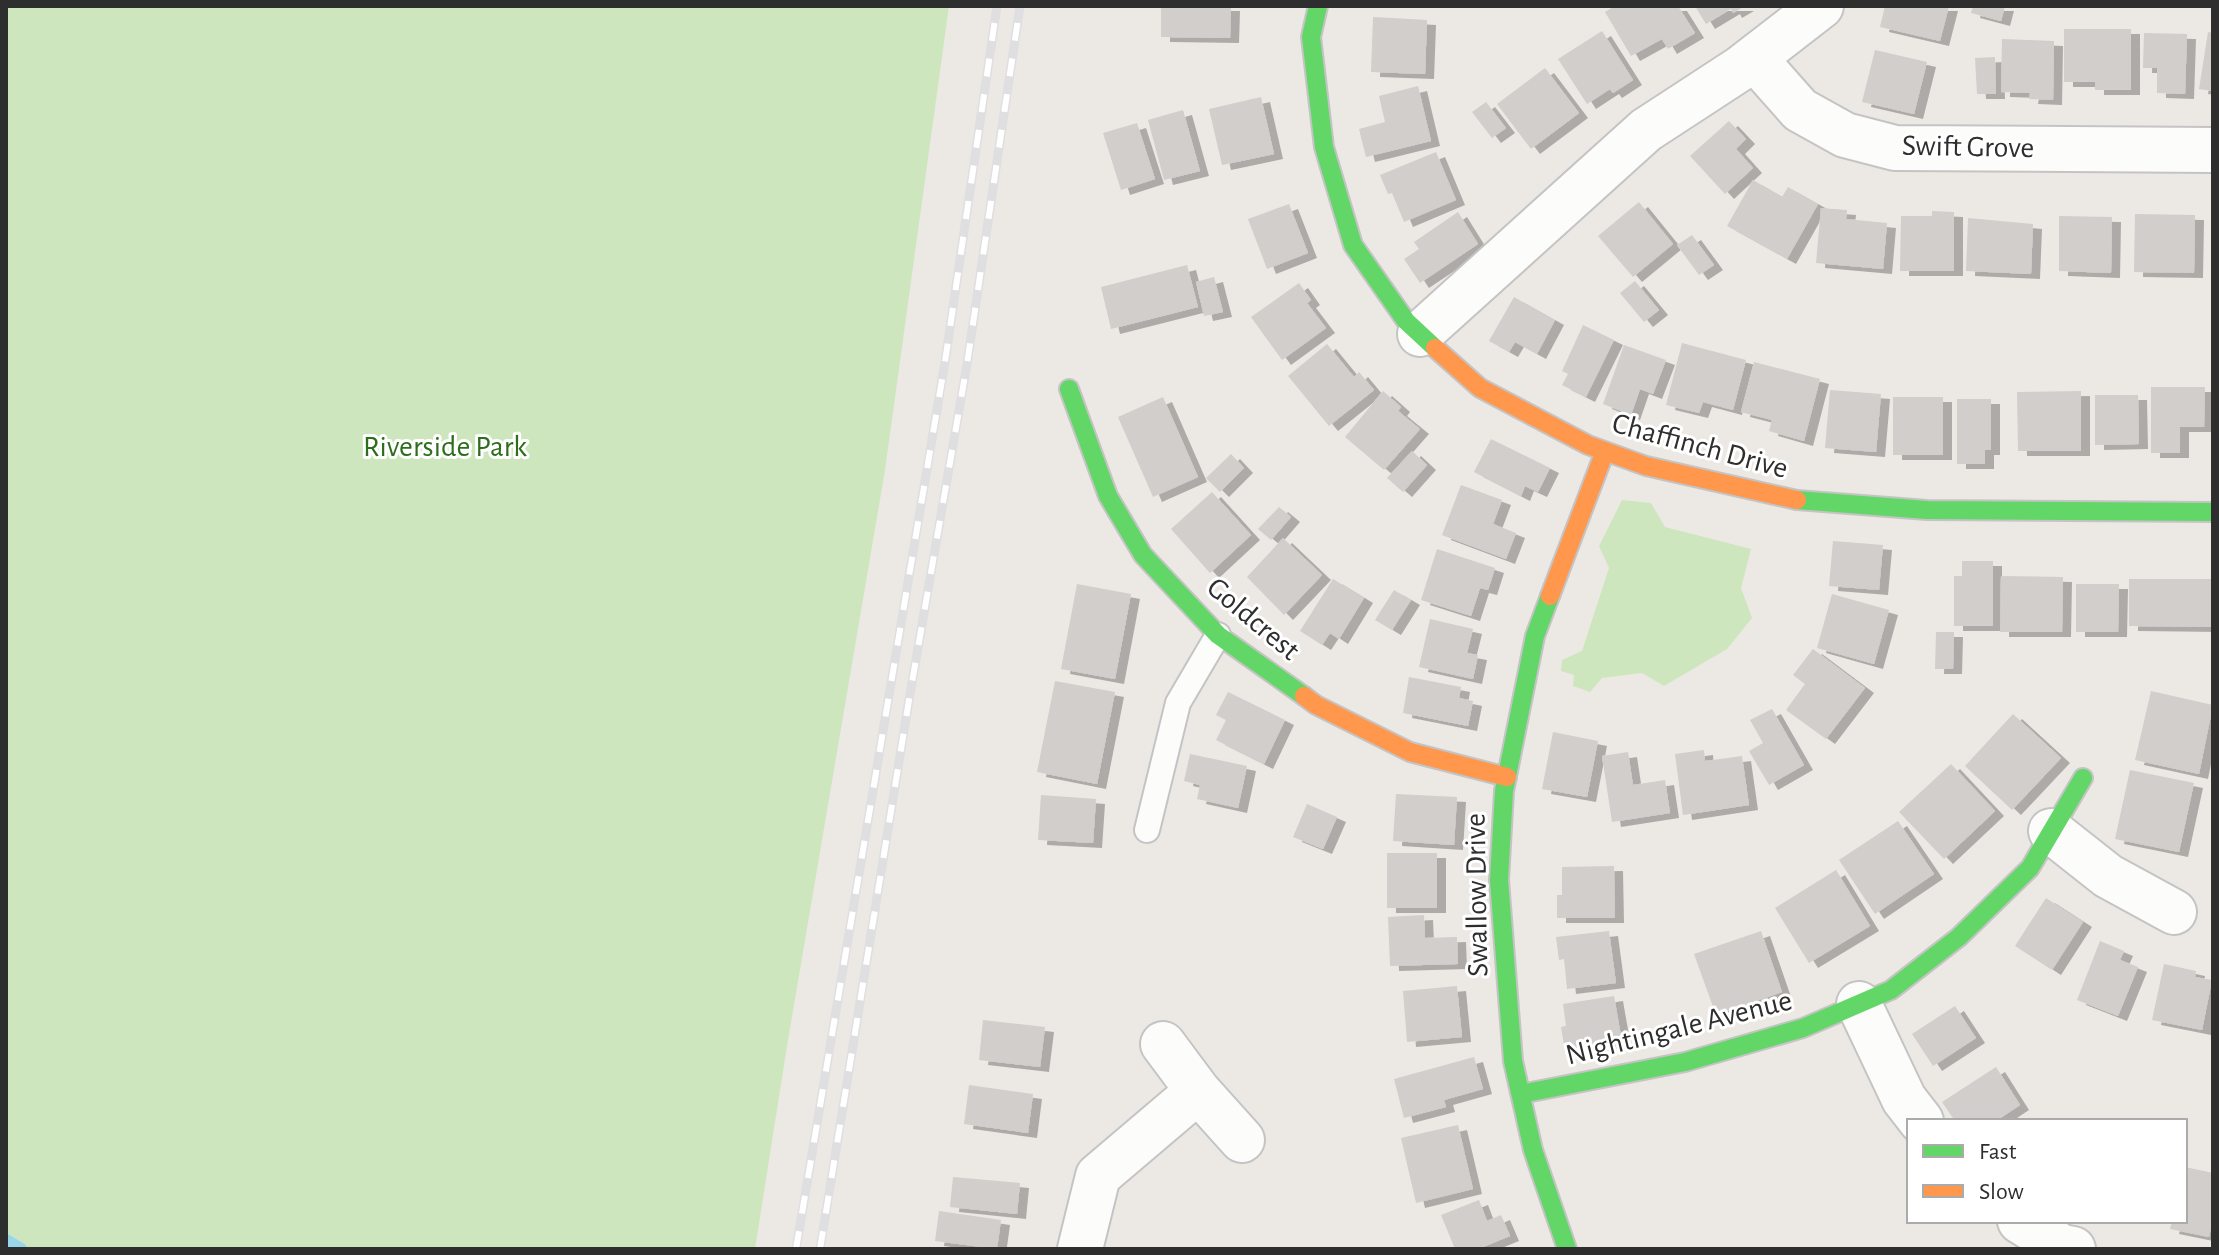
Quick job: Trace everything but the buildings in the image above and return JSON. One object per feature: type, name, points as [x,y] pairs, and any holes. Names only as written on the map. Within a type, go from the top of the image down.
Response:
[{"type":"street","name":"Chaffinch Drive","points":[[1318,6],[1311,37],[1324,147],[1353,245],[1406,321],[1480,388],[1605,451],[1646,466],[1792,500],[1927,510],[2213,512]]},
{"type":"street","points":[[1420,334],[1646,130],[1754,58],[1816,8]]},
{"type":"street","name":"Swift Grove","points":[[1754,58],[1800,110],[1845,135],[1895,148],[2213,150]]},
{"type":"street","name":"Goldcrest","points":[[1069,389],[1108,496],[1143,555],[1218,635],[1316,705],[1410,752],[1507,777]]},
{"type":"street","name":"Swallow Drive","points":[[1567,1249],[1533,1150],[1512,1046],[1499,880],[1507,777],[1535,636],[1605,451]]},
{"type":"street","name":"Nightingale Avenue","points":[[1521,1094],[1685,1062],[1803,1028],[1891,990],[1959,937],[2030,868],[2083,778]]},
{"type":"street","points":[[2051,831],[2108,876],[2174,912]]},
{"type":"street","points":[[1859,1004],[1904,1099],[1919,1119]]},
{"type":"street","points":[[1163,1044],[1198,1091],[1242,1140]]},
{"type":"street","points":[[1080,1249],[1098,1176],[1198,1091]]},
{"type":"street","points":[[2023,1223],[2062,1247],[2073,1249]]},
{"type":"lane","points":[[1298,6],[1311,37]]},
{"type":"lane","points":[[1147,830],[1178,703],[1218,635]]},
{"type":"green space","name":"Riverside Park","points":[[6,6],[949,6],[885,470],[755,1249],[6,1249]]},
{"type":"green space","points":[[1622,500],[1651,503],[1665,527],[1751,549],[1741,588],[1752,618],[1727,649],[1664,686],[1642,673],[1602,678],[1590,692],[1573,686],[1574,675],[1561,671],[1562,660],[1582,651],[1609,568],[1599,546]]},
{"type":"waterway","points":[[6,1240],[21,1249]]},
{"type":"railway","points":[[796,1249],[945,362],[997,6]]},
{"type":"railway","points":[[820,1249],[967,364],[1020,6]]},
{"type":"traffic: fast","points":[[1318,6],[1311,37],[1324,147],[1353,245],[1406,321],[1435,348]]},
{"type":"traffic: fast","points":[[1069,389],[1108,496],[1143,555],[1218,635],[1304,696]]},
{"type":"traffic: fast","points":[[1797,500],[1927,510],[2213,512]]},
{"type":"traffic: fast","points":[[1550,596],[1535,636],[1504,791],[1499,880],[1513,1061],[1533,1150],[1567,1249]]},
{"type":"traffic: fast","points":[[1521,1094],[1685,1062],[1803,1028],[1891,990],[1959,937],[2030,868],[2083,778]]},
{"type":"traffic: slow","points":[[1435,348],[1480,388],[1588,445],[1646,466],[1797,500]]},
{"type":"traffic: slow","points":[[1550,596],[1605,451]]},
{"type":"traffic: slow","points":[[1304,696],[1410,752],[1507,777]]}]
